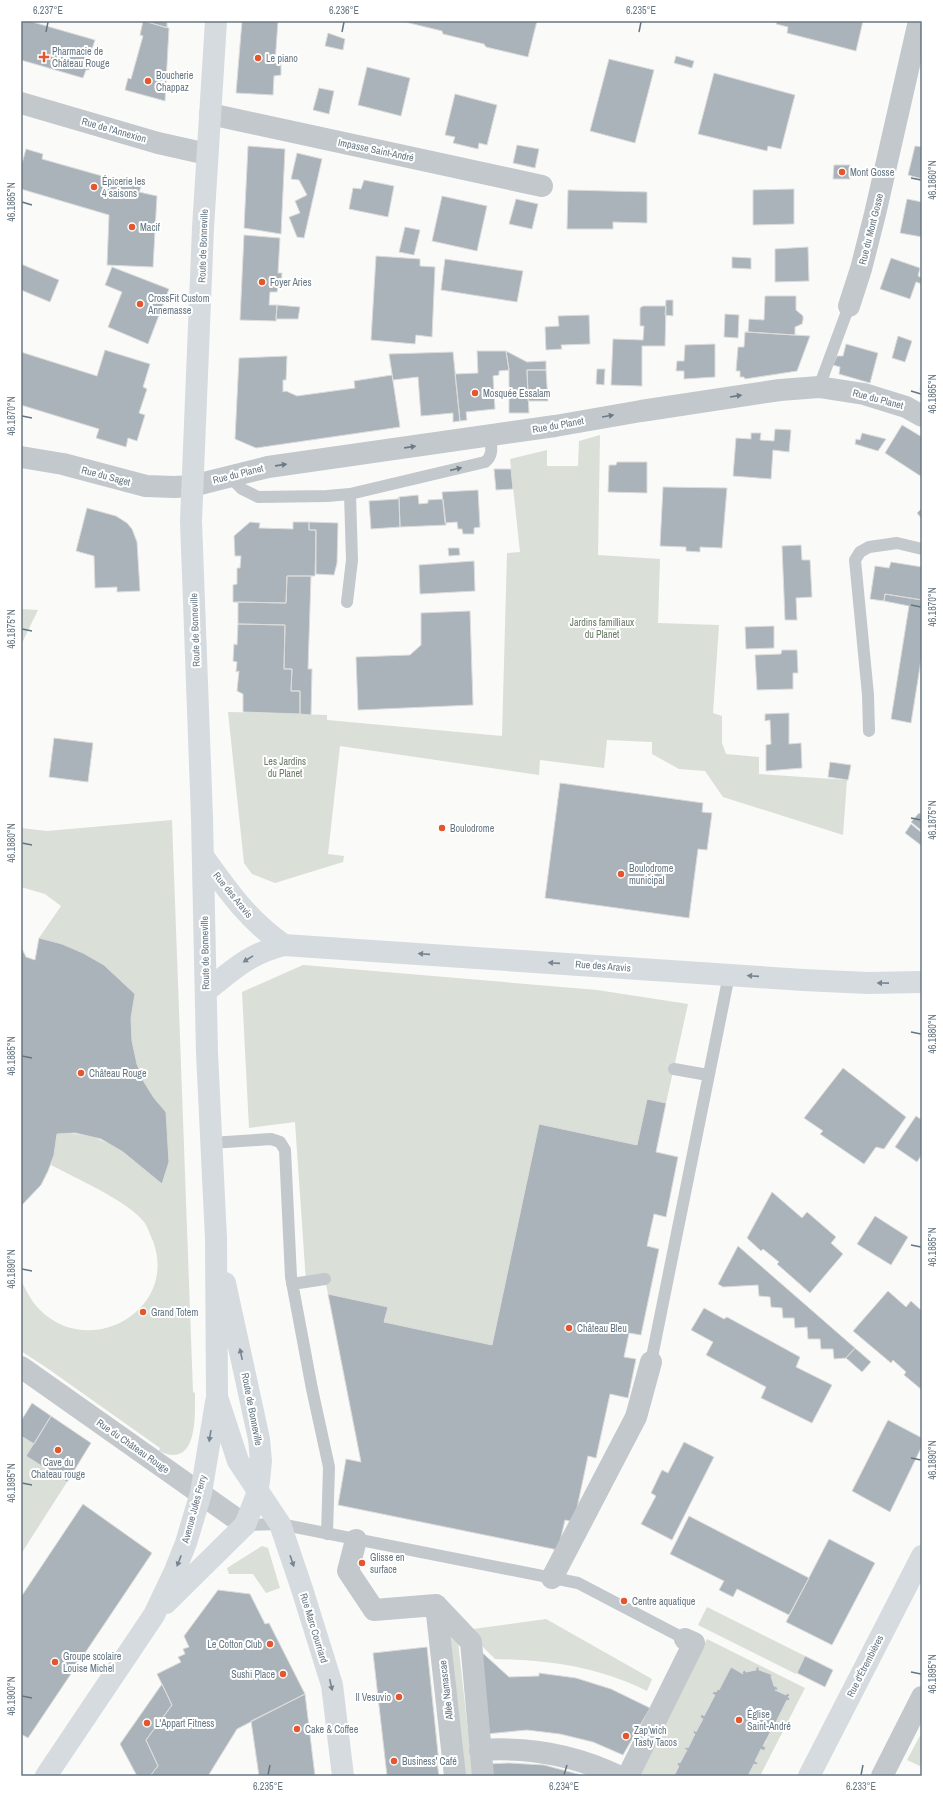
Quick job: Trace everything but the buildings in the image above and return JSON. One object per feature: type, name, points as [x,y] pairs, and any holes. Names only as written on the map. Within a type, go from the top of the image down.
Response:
[{"type":"main road","name":"Route de Bonneville","points":[[216,21],[207,154],[191,536],[203,856],[211,1144],[216,1239],[217,1397],[238,1461],[246,1476],[258,1489]]},
{"type":"main road","name":"Rue des Aravis","points":[[203,856],[240,906],[263,930],[284,945]]},
{"type":"main road","name":"Rue des Aravis","points":[[206,991],[246,959],[258,953],[284,945],[868,983],[922,982]]},
{"type":"main road","name":"Route de Bonneville","points":[[216,1239],[259,1439],[260,1472],[258,1489]]},
{"type":"main road","name":"Avenue Jules Ferry","points":[[46,1776],[154,1615],[180,1559],[200,1493],[217,1397]]},
{"type":"main road","name":"Avenue Jules Ferry","points":[[154,1615],[245,1524],[258,1489]]},
{"type":"main road","name":"Rue Marc Courriard","points":[[258,1489],[280,1524],[332,1685],[343,1776]]},
{"type":"main road","name":"Rue d'Étrembières","points":[[809,1776],[922,1556]]},
{"type":"street","name":"Rue du Mont Gosse","points":[[849,306],[861,269],[877,208],[919,21]]},
{"type":"street","name":"Rue de l'Annexion","points":[[21,103],[158,143],[207,154]]},
{"type":"street","name":"Impasse Saint-André","points":[[210,114],[542,186]]},
{"type":"street","name":"Rue du Planet","points":[[192,486],[268,467],[490,436],[751,394],[819,387],[864,394],[887,400],[906,406],[922,416]]},
{"type":"street","name":"Rue du Saget","points":[[21,457],[63,464],[146,486],[192,486]]},
{"type":"street","points":[[552,1578],[636,1417],[650,1362]]},
{"type":"street","name":"Rue du Château Rouge","points":[[21,1367],[245,1524]]},
{"type":"street","points":[[356,1540],[348,1571],[374,1610],[436,1605],[471,1642],[483,1776]]},
{"type":"street","name":"Allée Namascae","points":[[436,1605],[455,1776]]},
{"type":"street","points":[[628,1776],[694,1643],[685,1639]]},
{"type":"street","points":[[882,1776],[922,1697]]},
{"type":"street","points":[[480,1750],[524,1750],[556,1755],[592,1765],[618,1776]]},
{"type":"lane","name":"Rue du Mont Gosse","points":[[819,387],[849,306]]},
{"type":"lane","points":[[229,476],[242,489],[258,498],[350,494],[485,462],[489,460],[492,451],[490,436]]},
{"type":"lane","points":[[347,602],[352,560],[350,494]]},
{"type":"lane","points":[[869,731],[868,695],[855,560],[860,552],[869,547],[897,543],[922,549]]},
{"type":"lane","points":[[650,1362],[729,974]]},
{"type":"lane","points":[[674,1069],[708,1076]]},
{"type":"lane","points":[[211,1144],[271,1139],[283,1145],[285,1150],[292,1284],[312,1389],[329,1467],[327,1534]]},
{"type":"lane","points":[[292,1284],[326,1279]]},
{"type":"lane","points":[[245,1524],[280,1524],[578,1583],[685,1639]]},
{"type":"green space","points":[[600,435],[598,555],[660,559],[658,623],[719,625],[713,713],[722,716],[722,743],[726,754],[759,757],[759,774],[847,780],[843,835],[723,797],[705,771],[679,769],[652,754],[652,742],[607,740],[604,768],[540,760],[539,775],[340,746],[328,854],[344,856],[343,862],[275,883],[252,874],[244,863],[228,712],[327,715],[327,720],[502,736],[507,553],[520,552],[510,459],[547,450],[547,466],[578,466],[579,441]]},
{"type":"green space","points":[[21,609],[38,610],[21,645]]},
{"type":"green space","points":[[172,820],[195,1414],[192,1438],[188,1447],[181,1453],[172,1455],[159,1451],[160,1448],[21,1351],[21,1280],[36,1306],[59,1324],[82,1330],[104,1329],[124,1320],[142,1307],[153,1288],[158,1266],[153,1241],[148,1229],[144,1222],[136,1214],[114,1198],[51,1165],[57,1134],[90,1136],[103,1141],[126,1155],[162,1184],[169,1162],[166,1112],[154,1098],[144,1082],[137,1064],[132,1041],[131,1018],[135,994],[104,965],[39,938],[61,906],[45,894],[21,887],[21,828],[47,831]]},
{"type":"green space","points":[[303,965],[597,990],[688,1004],[666,1103],[647,1099],[637,1145],[539,1124],[492,1345],[384,1322],[388,1307],[328,1294],[325,1279],[306,1282],[295,1122],[249,1128],[242,992]]},
{"type":"green space","points":[[21,1436],[34,1444],[26,1456],[67,1482],[21,1554]]},
{"type":"green space","points":[[262,1546],[268,1548],[280,1588],[266,1593],[253,1574],[229,1574],[227,1568]]},
{"type":"green space","points":[[707,1607],[805,1656],[796,1674],[698,1625]]},
{"type":"green space","points":[[546,1619],[652,1679],[647,1691],[611,1676],[573,1666],[535,1661],[495,1659],[466,1630]]},
{"type":"green space","points":[[457,1633],[473,1776],[462,1776],[447,1634]]},
{"type":"green space","points":[[707,1639],[805,1688],[760,1776],[748,1776],[754,1764],[757,1765],[758,1763],[755,1761],[761,1749],[764,1750],[766,1747],[763,1746],[767,1741],[766,1740],[774,1725],[777,1726],[778,1723],[776,1722],[787,1700],[789,1701],[790,1698],[787,1693],[786,1695],[775,1690],[778,1689],[774,1686],[771,1676],[773,1675],[759,1670],[758,1667],[756,1667],[756,1670],[746,1672],[745,1670],[742,1672],[743,1674],[731,1668],[719,1690],[718,1689],[716,1692],[714,1691],[713,1694],[715,1695],[704,1716],[702,1714],[703,1719],[696,1732],[694,1731],[693,1733],[695,1734],[688,1748],[685,1747],[687,1750],[680,1763],[678,1762],[677,1765],[679,1766],[674,1776],[638,1776]]},
{"type":"green space","points":[[922,1732],[922,1767],[907,1760]]},
{"type":"place","name":"Pharmacie de Château Rouge","points":[[44,57]]},
{"type":"place","name":"Le piano","points":[[258,58]]},
{"type":"place","name":"Boucherie Chappaz","points":[[148,81]]},
{"type":"place","name":"Mont Gosse","points":[[842,172]]},
{"type":"place","name":"Épicerie les 4 saisons","points":[[94,187]]},
{"type":"place","name":"Macif","points":[[132,227]]},
{"type":"place","name":"Foyer Aries","points":[[262,282]]},
{"type":"place","name":"CrossFit Custom Annemasse","points":[[140,304]]},
{"type":"place","name":"Mosquée Essalam","points":[[475,393]]},
{"type":"place","name":"Boulodrome","points":[[442,828]]},
{"type":"place","name":"Boulodrome municipal","points":[[621,874]]},
{"type":"place","name":"Château Rouge","points":[[81,1073]]},
{"type":"place","name":"Grand Totem","points":[[143,1312]]},
{"type":"place","name":"Château Bleu","points":[[569,1328]]},
{"type":"place","name":"Cave du Chateau rouge","points":[[58,1450]]},
{"type":"place","name":"Glisse en surface","points":[[362,1563]]},
{"type":"place","name":"Centre aquatique","points":[[624,1601]]},
{"type":"place","name":"Le Cotton Club","points":[[270,1644]]},
{"type":"place","name":"Groupe scolaire Louise Michel","points":[[55,1662]]},
{"type":"place","name":"Sushi Place","points":[[283,1674]]},
{"type":"place","name":"Il Vesuvio","points":[[399,1697]]},
{"type":"place","name":"Église Saint-André","points":[[739,1720]]},
{"type":"place","name":"L'Appart Fitness","points":[[147,1723]]},
{"type":"place","name":"Cake & Coffee","points":[[297,1729]]},
{"type":"place","name":"Zap'wich Tasty Tacos","points":[[626,1736]]},
{"type":"place","name":"Business' Café","points":[[394,1761]]},
{"type":"park label","name":"Jardins familliaux du Planet","points":[[602,628]]},
{"type":"park label","name":"Les Jardins du Planet","points":[[285,766]]}]
